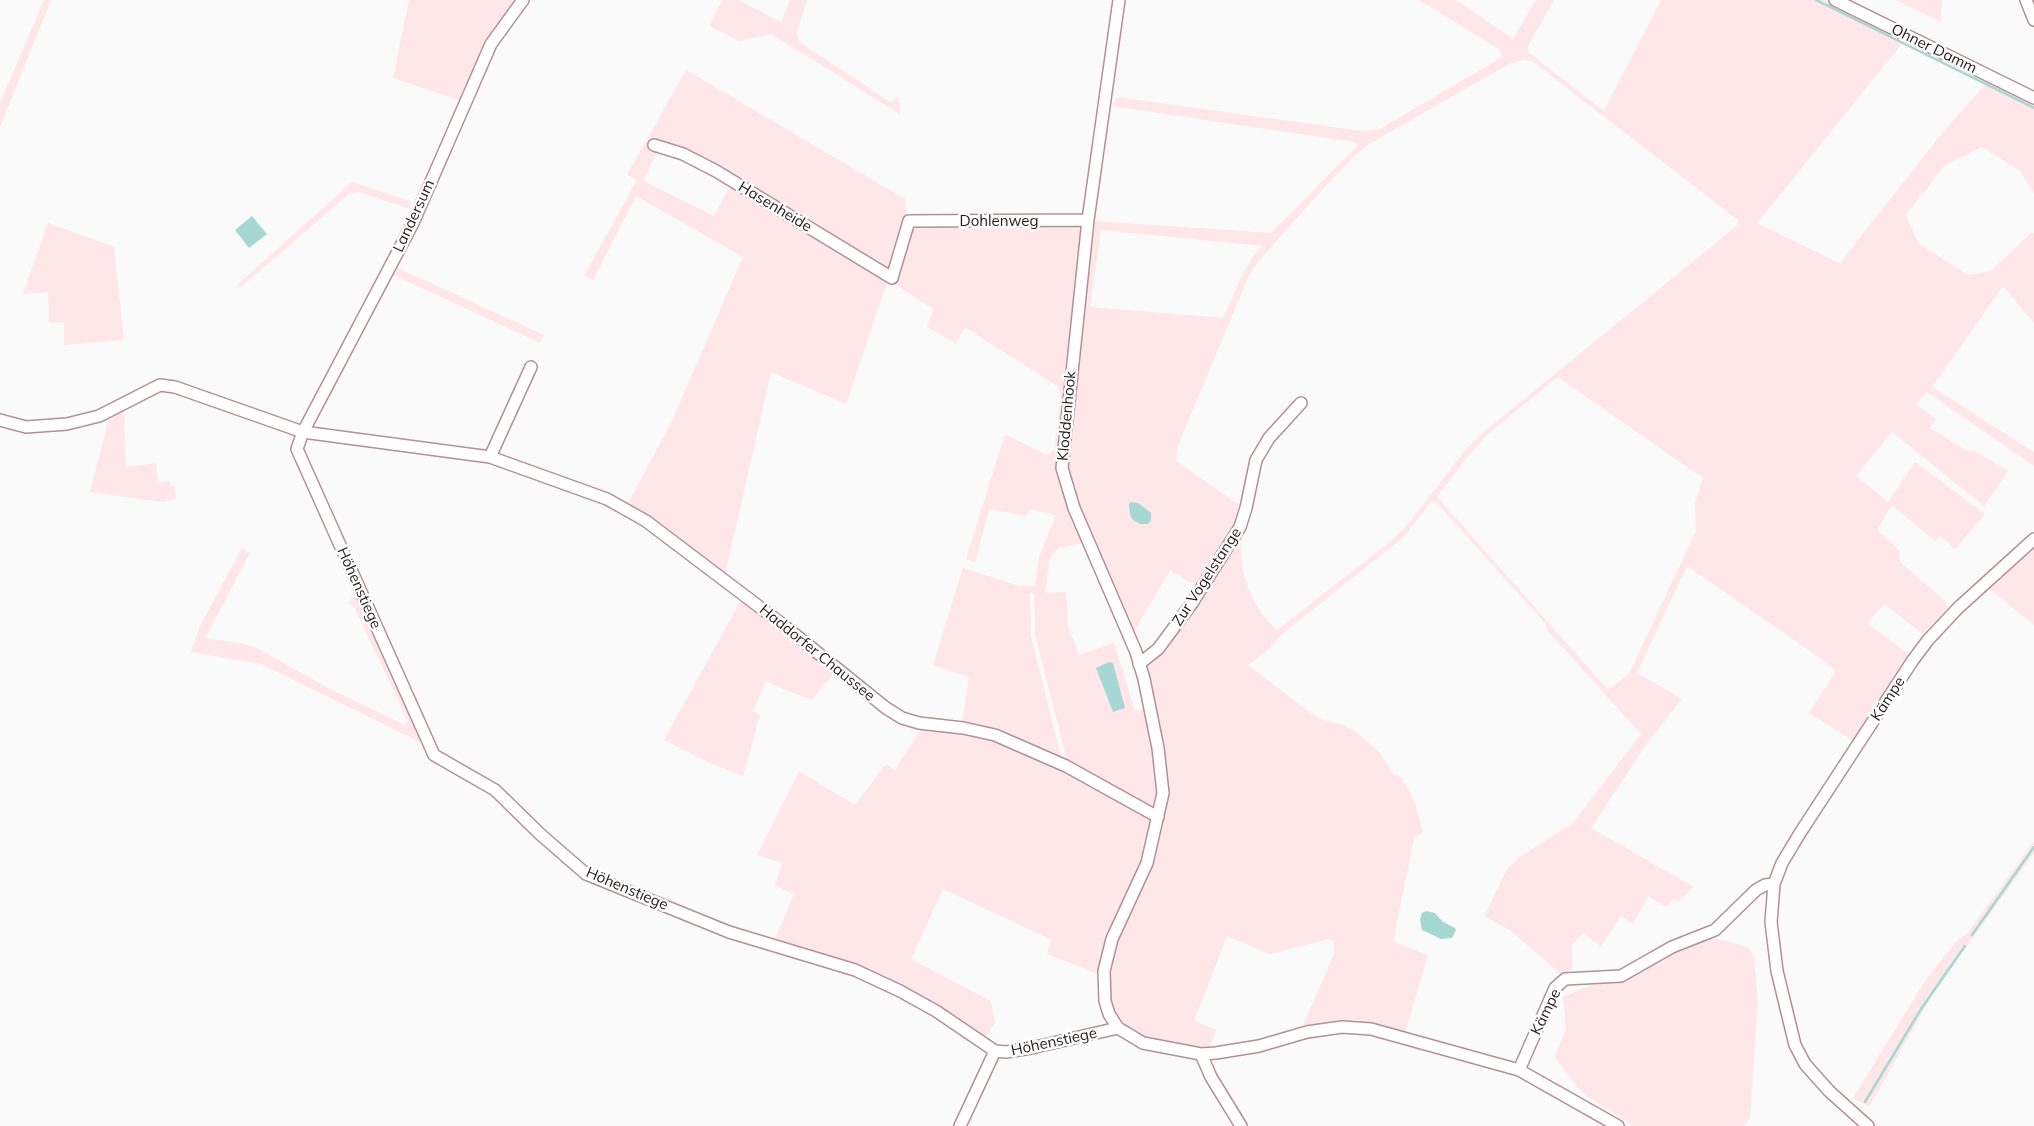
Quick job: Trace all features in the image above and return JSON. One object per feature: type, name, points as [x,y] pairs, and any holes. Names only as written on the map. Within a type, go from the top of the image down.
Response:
[{"type":"street","name":"Landersum","points":[[303,432],[413,223],[488,49],[523,0]]},
{"type":"street","name":"Kloddenhook","points":[[1118,1028],[1104,1001],[1104,971],[1112,939],[1146,863],[1163,793],[1158,748],[1144,679],[1074,508],[1062,468],[1088,220],[1119,0]]},
{"type":"street","name":"Ohner Damm","points":[[1835,0],[2034,98]]},
{"type":"street","points":[[2026,0],[2034,17]]},
{"type":"street","name":"Hasenheide","points":[[654,144],[683,154],[716,171],[892,278],[909,221]]},
{"type":"street","name":"Dohlenweg","points":[[909,221],[1088,220]]},
{"type":"street","points":[[0,420],[26,426],[67,424],[99,416],[160,385],[175,388],[303,432],[490,457],[531,367]]},
{"type":"street","name":"Zur Vogelstange","points":[[1139,664],[1164,642],[1192,603],[1240,528],[1256,460],[1269,438],[1301,403]]},
{"type":"street","name":"Höhenstiege","points":[[303,432],[297,449],[434,755],[495,790],[540,834],[586,874],[729,932],[855,970],[894,988],[936,1011],[995,1051],[1006,1052],[1031,1048],[1118,1028]]},
{"type":"street","name":"Haddorfer Chaussee","points":[[490,457],[607,498],[646,521],[782,624],[886,708],[902,718],[919,723],[963,728],[995,735],[1066,766],[1158,817]]},
{"type":"street","name":"Kämpe","points":[[1868,1126],[1829,1091],[1805,1064],[1795,1045],[1777,971],[1771,922],[1774,884],[1782,863],[1800,833],[1928,640],[1958,608],[2034,538]]},
{"type":"street","name":"Kämpe","points":[[1519,1070],[1555,988],[1565,980],[1620,976],[1672,948],[1715,930],[1756,890],[1765,885],[1774,884]]},
{"type":"street","points":[[1118,1028],[1143,1043],[1201,1054],[1258,1046],[1307,1032],[1342,1028],[1371,1030],[1519,1070],[1618,1126]]},
{"type":"street","points":[[960,1126],[995,1051]]},
{"type":"street","points":[[1201,1054],[1211,1077],[1241,1126]]},
{"type":"shaded area","points":[[44,0],[51,0],[0,127],[0,103]]},
{"type":"shaded area","points":[[409,0],[515,0],[496,26],[461,101],[393,78]]},
{"type":"shaded area","points":[[722,0],[738,0],[781,22],[790,0],[807,0],[797,31],[799,42],[892,103],[898,96],[900,114],[771,34],[739,41],[710,26]]},
{"type":"shaded area","points":[[1419,0],[1456,0],[1513,39],[1536,0],[1554,0],[1528,46],[1529,53],[1604,111],[1661,0],[1824,0],[1905,40],[1757,223],[1841,264],[1943,132],[1990,79],[2034,99],[2034,193],[2019,170],[1982,147],[1945,165],[1906,215],[1918,243],[1968,275],[1991,271],[2031,233],[2034,233],[2034,323],[2003,286],[1932,387],[2034,452],[2034,466],[1927,392],[1916,404],[1936,419],[1930,428],[1965,450],[1975,451],[2008,471],[1984,506],[1892,432],[1856,476],[1888,502],[1915,462],[1985,514],[1955,549],[1940,536],[1935,541],[1892,505],[1877,530],[1899,550],[1900,562],[1945,601],[1947,609],[1923,634],[1884,604],[1867,623],[1911,656],[1855,742],[1809,713],[1836,671],[1687,566],[1637,673],[1682,699],[1648,742],[1591,828],[1694,887],[1678,902],[1674,899],[1666,907],[1648,896],[1633,924],[1621,916],[1601,946],[1583,933],[1572,945],[1573,968],[1563,976],[1510,930],[1485,917],[1506,871],[1518,858],[1573,823],[1641,734],[1547,630],[1546,624],[1435,501],[1429,504],[1404,537],[1282,634],[1268,650],[1248,665],[1310,713],[1323,720],[1354,730],[1379,752],[1394,775],[1401,777],[1415,803],[1423,832],[1414,839],[1393,942],[1428,955],[1405,1033],[1401,1034],[1370,1025],[1342,1023],[1301,1030],[1335,952],[1333,941],[1329,939],[1270,954],[1227,936],[1194,1021],[1216,1030],[1208,1051],[1147,1041],[1120,1026],[1107,1001],[1107,970],[1115,941],[1149,863],[1166,792],[1161,750],[1148,680],[1143,665],[1160,653],[1182,624],[1243,530],[1241,551],[1243,572],[1250,593],[1261,613],[1277,630],[1405,528],[1467,448],[1486,430],[1738,225],[1738,220],[1532,61],[1523,60],[1511,63],[1369,144],[1353,157],[1302,212],[1249,275],[1177,448],[1176,461],[1236,503],[1244,505],[1236,527],[1196,586],[1170,570],[1132,635],[1093,541],[1058,548],[1050,558],[1045,593],[1066,592],[1068,626],[1079,655],[1114,643],[1135,711],[1147,708],[1156,749],[1160,792],[1144,863],[1109,940],[1101,975],[1047,954],[1052,940],[943,889],[911,959],[991,1001],[995,1023],[986,1037],[931,1002],[878,973],[775,940],[794,894],[775,886],[782,863],[757,855],[799,771],[855,805],[886,764],[895,770],[922,728],[992,738],[1066,769],[1068,764],[1035,634],[1034,593],[1030,593],[1031,636],[1062,761],[995,733],[962,723],[969,677],[933,665],[963,568],[1019,586],[1035,586],[1039,557],[1056,515],[1029,509],[1027,516],[989,509],[975,562],[966,559],[1004,437],[1007,435],[1046,455],[1054,451],[1061,393],[1057,386],[965,327],[956,344],[927,327],[934,309],[894,284],[912,224],[1085,223],[1067,377],[1073,381],[1095,221],[1271,233],[1357,146],[1354,142],[1112,106],[1117,97],[1361,131],[1380,129],[1502,57],[1499,49]],"holes":[[[1101,230],[1264,246],[1254,255],[1242,275],[1223,318],[1090,307]],[[1558,377],[1703,478],[1695,503],[1696,531],[1629,674],[1608,690],[1437,497],[1464,461],[1489,433]]]},
{"type":"shaded area","points":[[1896,0],[1942,0],[1941,22]]},
{"type":"shaded area","points":[[686,70],[905,199],[907,221],[890,274],[661,144],[643,181],[714,216],[731,185],[888,280],[846,404],[771,372],[725,575],[627,505],[671,423],[743,257],[636,196],[593,280],[584,276],[637,180],[627,175]]},
{"type":"shaded area","points":[[352,182],[412,202],[410,209],[359,192],[350,193],[240,288],[237,285]]},
{"type":"shaded area","points":[[48,223],[114,247],[124,340],[64,345],[64,322],[49,323],[48,292],[23,294]]},
{"type":"shaded area","points":[[398,268],[544,335],[540,343],[394,275]]},
{"type":"shaded area","points":[[124,409],[126,467],[156,463],[158,482],[170,481],[171,486],[175,486],[176,499],[163,502],[90,492],[109,418]]},
{"type":"shaded area","points":[[2034,544],[2034,625],[1987,587]]},
{"type":"shaded area","points":[[242,548],[250,553],[205,638],[245,644],[261,650],[328,688],[405,725],[408,721],[355,609],[349,603],[356,591],[423,737],[420,742],[261,664],[191,652],[200,626]]},
{"type":"shaded area","points":[[741,600],[777,627],[833,674],[812,700],[766,682],[753,711],[760,715],[743,776],[708,762],[664,740]]},
{"type":"shaded area","points":[[2034,841],[2034,853],[1934,992],[1869,1107],[1853,1098],[1925,981],[1954,944],[1967,934]]},
{"type":"shaded area","points":[[1716,939],[1748,947],[1754,956],[1758,1001],[1750,1117],[1744,1126],[1633,1126],[1581,1092],[1555,1057],[1566,1028],[1563,997],[1699,940]]},
{"type":"water","points":[[252,216],[267,234],[249,248],[235,230]]},
{"type":"water","points":[[1131,502],[1138,503],[1151,513],[1151,520],[1148,524],[1140,524],[1132,519],[1129,504]]},
{"type":"water","points":[[1109,662],[1113,663],[1125,708],[1113,712],[1096,668]]},
{"type":"water","points":[[1426,911],[1435,913],[1443,922],[1455,928],[1456,930],[1452,938],[1441,939],[1422,930],[1420,919],[1422,913]]},
{"type":"waterway","points":[[1816,0],[2034,108]]},
{"type":"waterway","points":[[1972,935],[2034,847]]},
{"type":"waterway","points":[[1865,1102],[1921,1009],[1965,946]]}]
